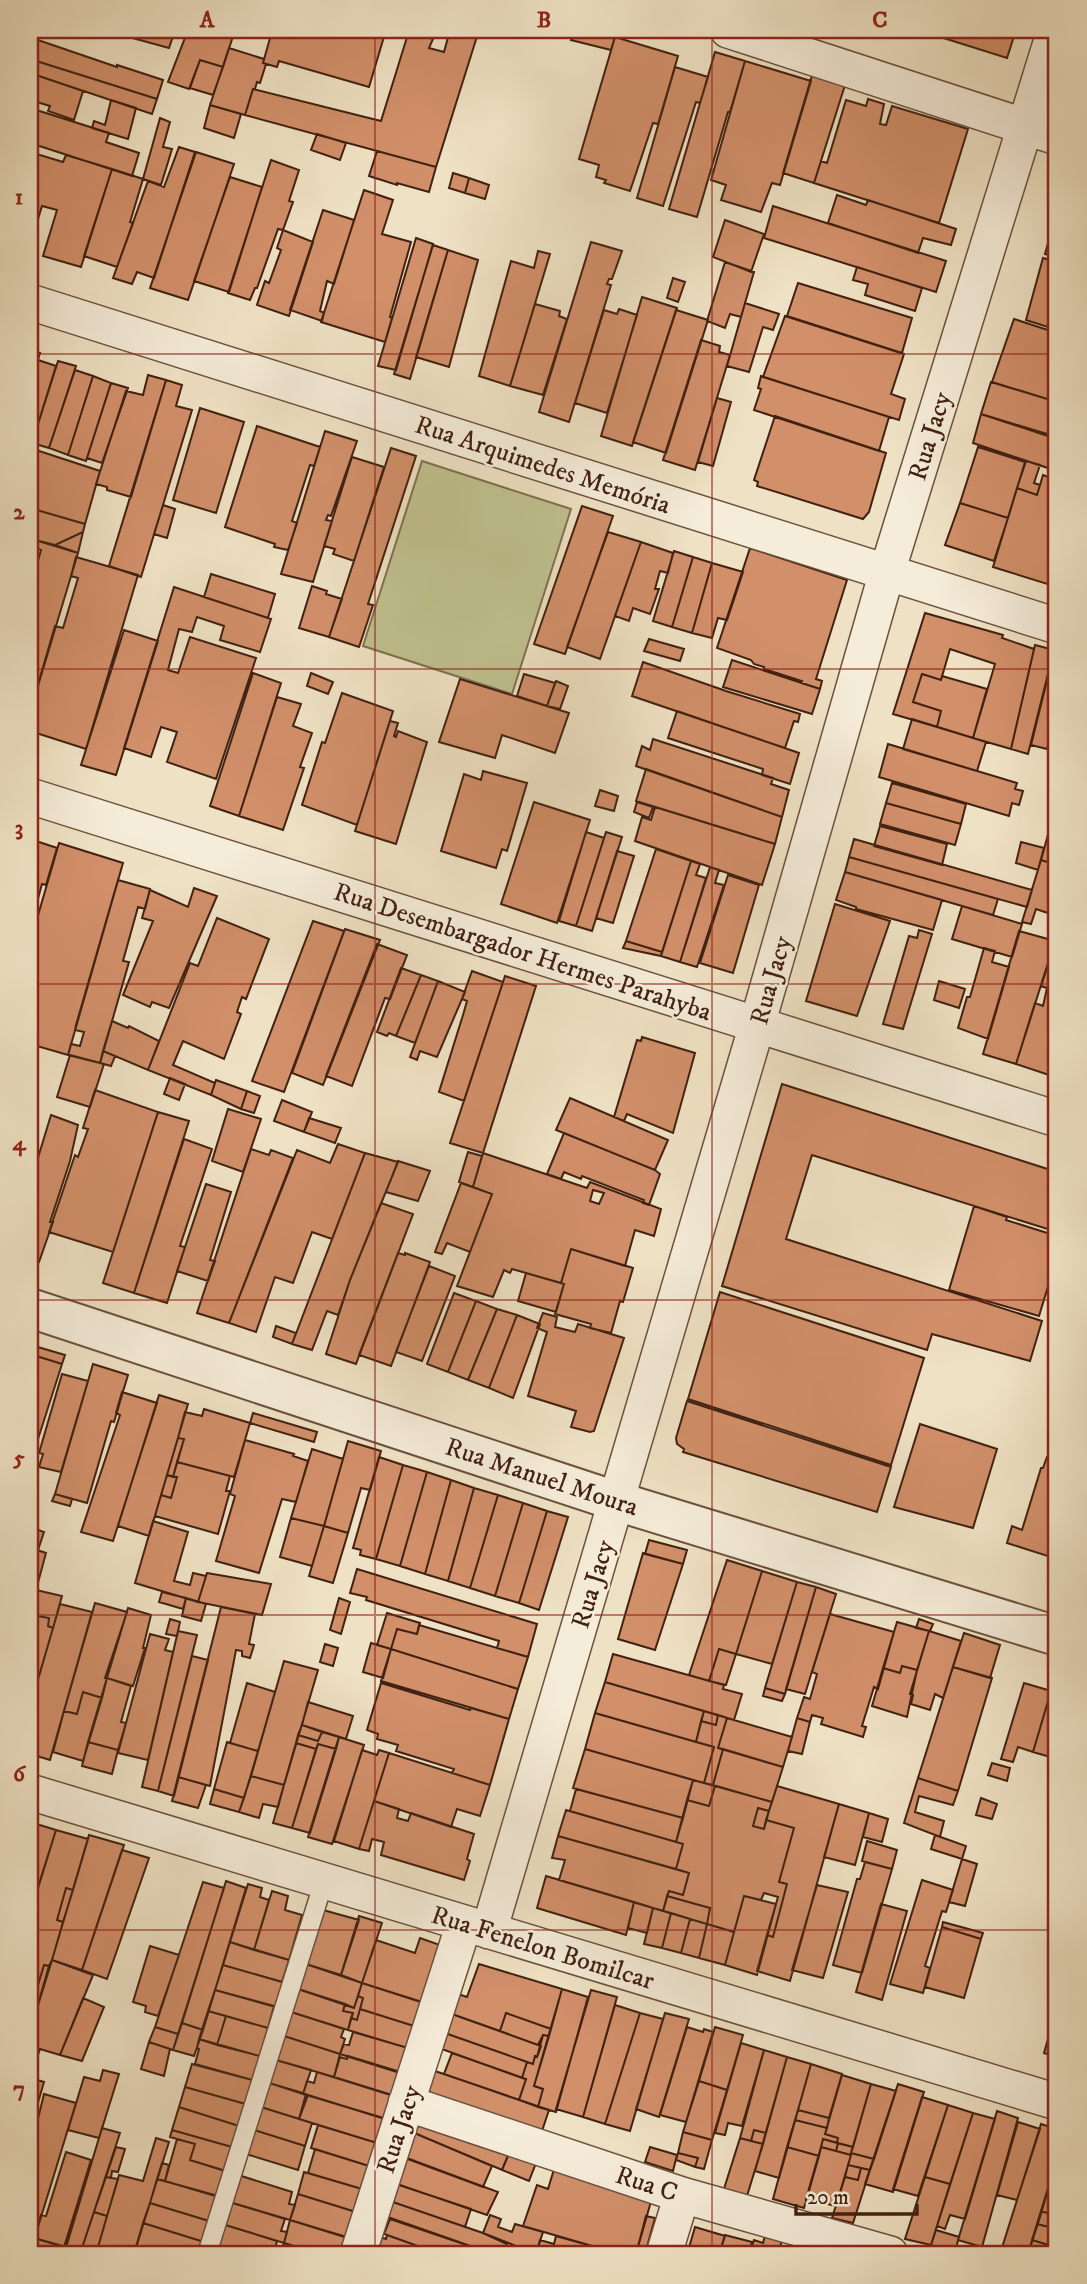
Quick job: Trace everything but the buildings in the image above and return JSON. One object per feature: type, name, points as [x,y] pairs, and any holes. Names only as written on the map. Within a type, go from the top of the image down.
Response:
[{"type":"street","points":[[728,30],[1041,133]]},
{"type":"street","name":"Rua Jacy","points":[[358,2254],[406,2102],[476,1927],[616,1501],[887,572],[1041,133],[1055,30]]},
{"type":"street","name":"Rua Arquimedes Memória","points":[[30,302],[1057,626]]},
{"type":"street","name":"Rua Desembargador Hermes Parahyba","points":[[30,796],[1057,1119]]},
{"type":"street","name":"Rua Manuel Moura","points":[[30,1308],[616,1501],[1057,1636]]},
{"type":"street","name":"Rua Fenelon Bomilcar","points":[[30,1792],[1057,2102]]},
{"type":"street","name":"Rua C","points":[[406,2102],[682,2195],[890,2254]]},
{"type":"street","points":[[664,2254],[682,2195]]},
{"type":"lane","points":[[207,2254],[324,1881]]},
{"type":"green space","points":[[422,461],[571,509],[512,694],[363,646]]}]
